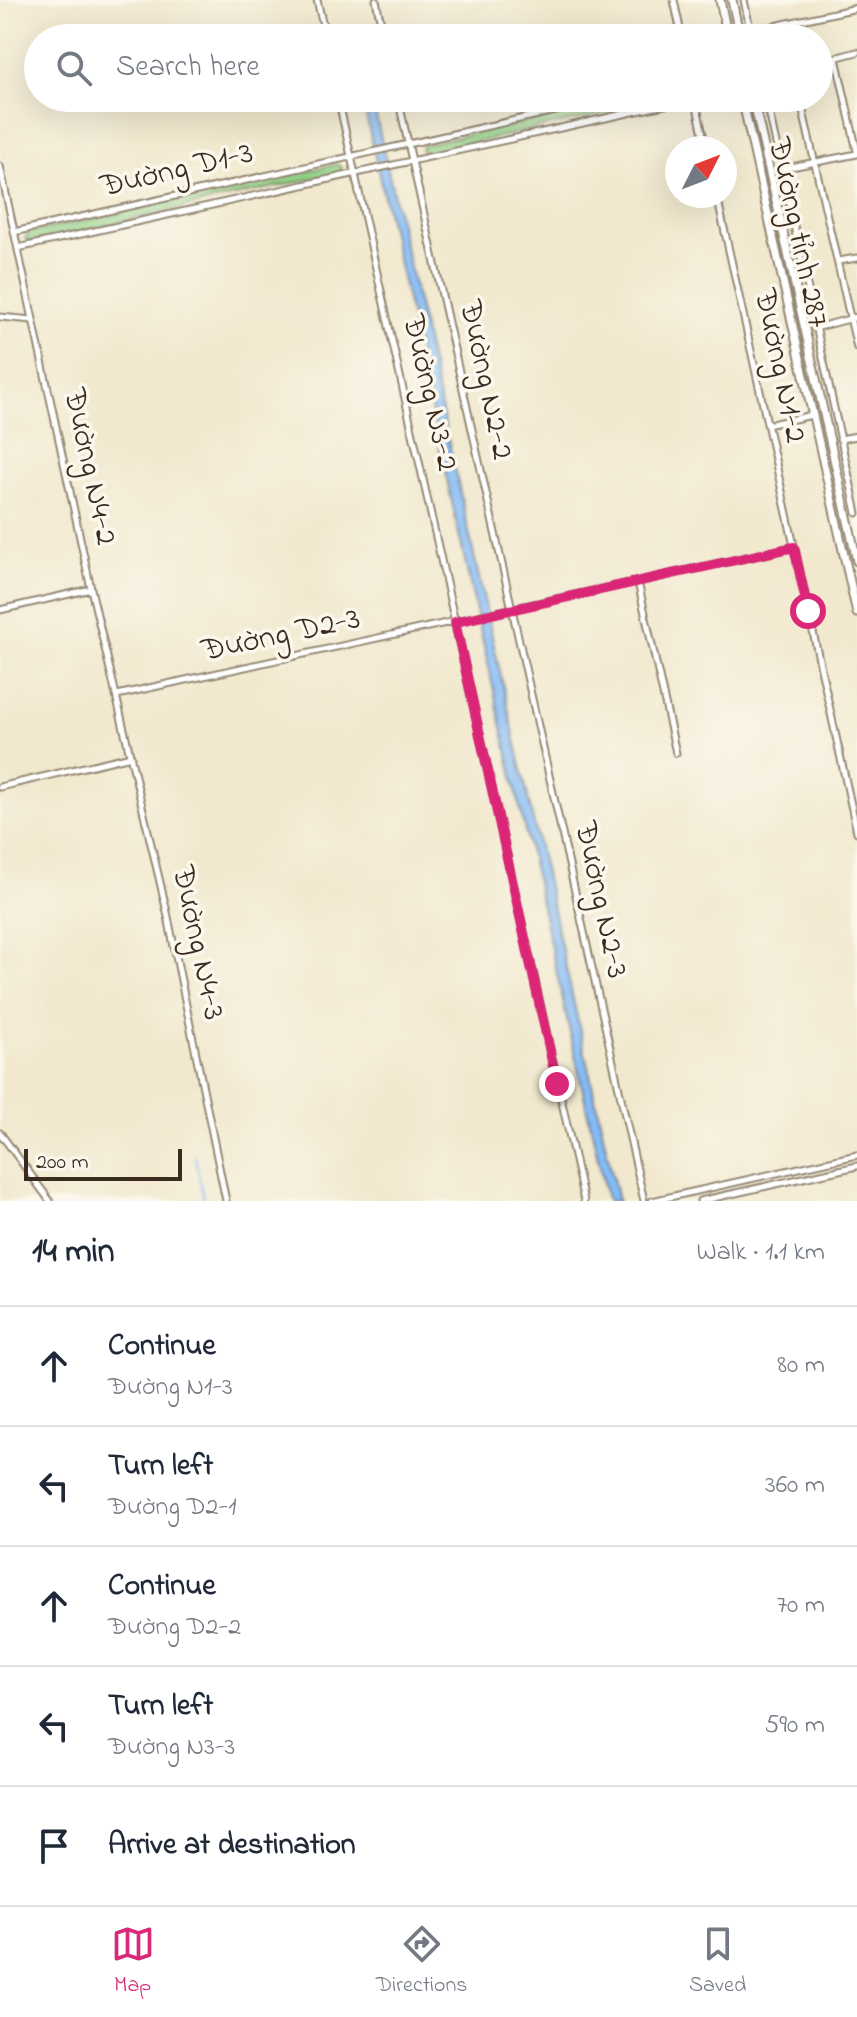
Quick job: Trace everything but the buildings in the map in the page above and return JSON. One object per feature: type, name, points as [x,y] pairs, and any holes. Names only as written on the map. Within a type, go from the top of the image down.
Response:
[{"type":"main road","points":[[720,0],[725,24]]},
{"type":"main road","points":[[732,0],[737,24]]},
{"type":"main road","name":"Đường tỉnh 287","points":[[745,112],[857,613]]},
{"type":"main road","name":"Đường tỉnh 287","points":[[756,112],[829,440],[854,532],[857,561]]},
{"type":"main road","points":[[818,443],[829,440]]},
{"type":"street","points":[[317,0],[323,24]]},
{"type":"street","points":[[376,0],[381,24]]},
{"type":"street","points":[[674,0],[679,24]]},
{"type":"street","points":[[744,0],[749,24]]},
{"type":"street","points":[[783,24],[857,8]]},
{"type":"street","points":[[833,59],[857,52]]},
{"type":"street","points":[[781,169],[857,153],[836,58]]},
{"type":"street","name":"Đường N3-2","points":[[341,112],[584,1201]]},
{"type":"street","name":"Đường N2-2","points":[[401,112],[511,610]]},
{"type":"street","name":"Đường D1-3","points":[[14,232],[550,112]]},
{"type":"street","name":"Đường D1-3","points":[[18,248],[634,112]]},
{"type":"street","points":[[699,112],[704,136]]},
{"type":"street","points":[[769,112],[857,513]]},
{"type":"street","points":[[803,112],[854,318],[857,348]]},
{"type":"street","name":"Đường N4-2","points":[[0,166],[91,589],[117,695]]},
{"type":"street","name":"Đường N1-2","points":[[720,208],[794,547],[854,799],[857,832]]},
{"type":"street","points":[[838,261],[857,258]]},
{"type":"street","points":[[0,317],[33,320]]},
{"type":"street","points":[[815,328],[854,318]]},
{"type":"street","points":[[767,425],[812,415]]},
{"type":"street","points":[[840,439],[857,436]]},
{"type":"street","name":"Đường D2-3","points":[[117,695],[794,547]]},
{"type":"street","points":[[638,582],[676,753]]},
{"type":"street","points":[[0,610],[91,589]]},
{"type":"street","name":"Đường N2-3","points":[[511,610],[644,1201]]},
{"type":"street","name":"Đường N4-3","points":[[117,695],[169,922],[226,1201]]},
{"type":"street","points":[[0,787],[131,756]]},
{"type":"street","points":[[0,1133],[50,1201]]},
{"type":"street","points":[[652,1201],[857,1155]]},
{"type":"street","points":[[700,1201],[857,1166]]},
{"type":"green space","points":[[571,112],[613,112],[427,153],[421,150],[425,144]]},
{"type":"green space","points":[[337,164],[342,168],[338,173],[31,242],[25,239],[28,233]]},
{"type":"water","points":[[365,112],[375,112],[618,1201],[607,1199]]},
{"type":"waterway","points":[[195,1156],[204,1201]]},
{"type":"route","points":[[557,1084],[455,622],[794,547],[808,611]]}]
